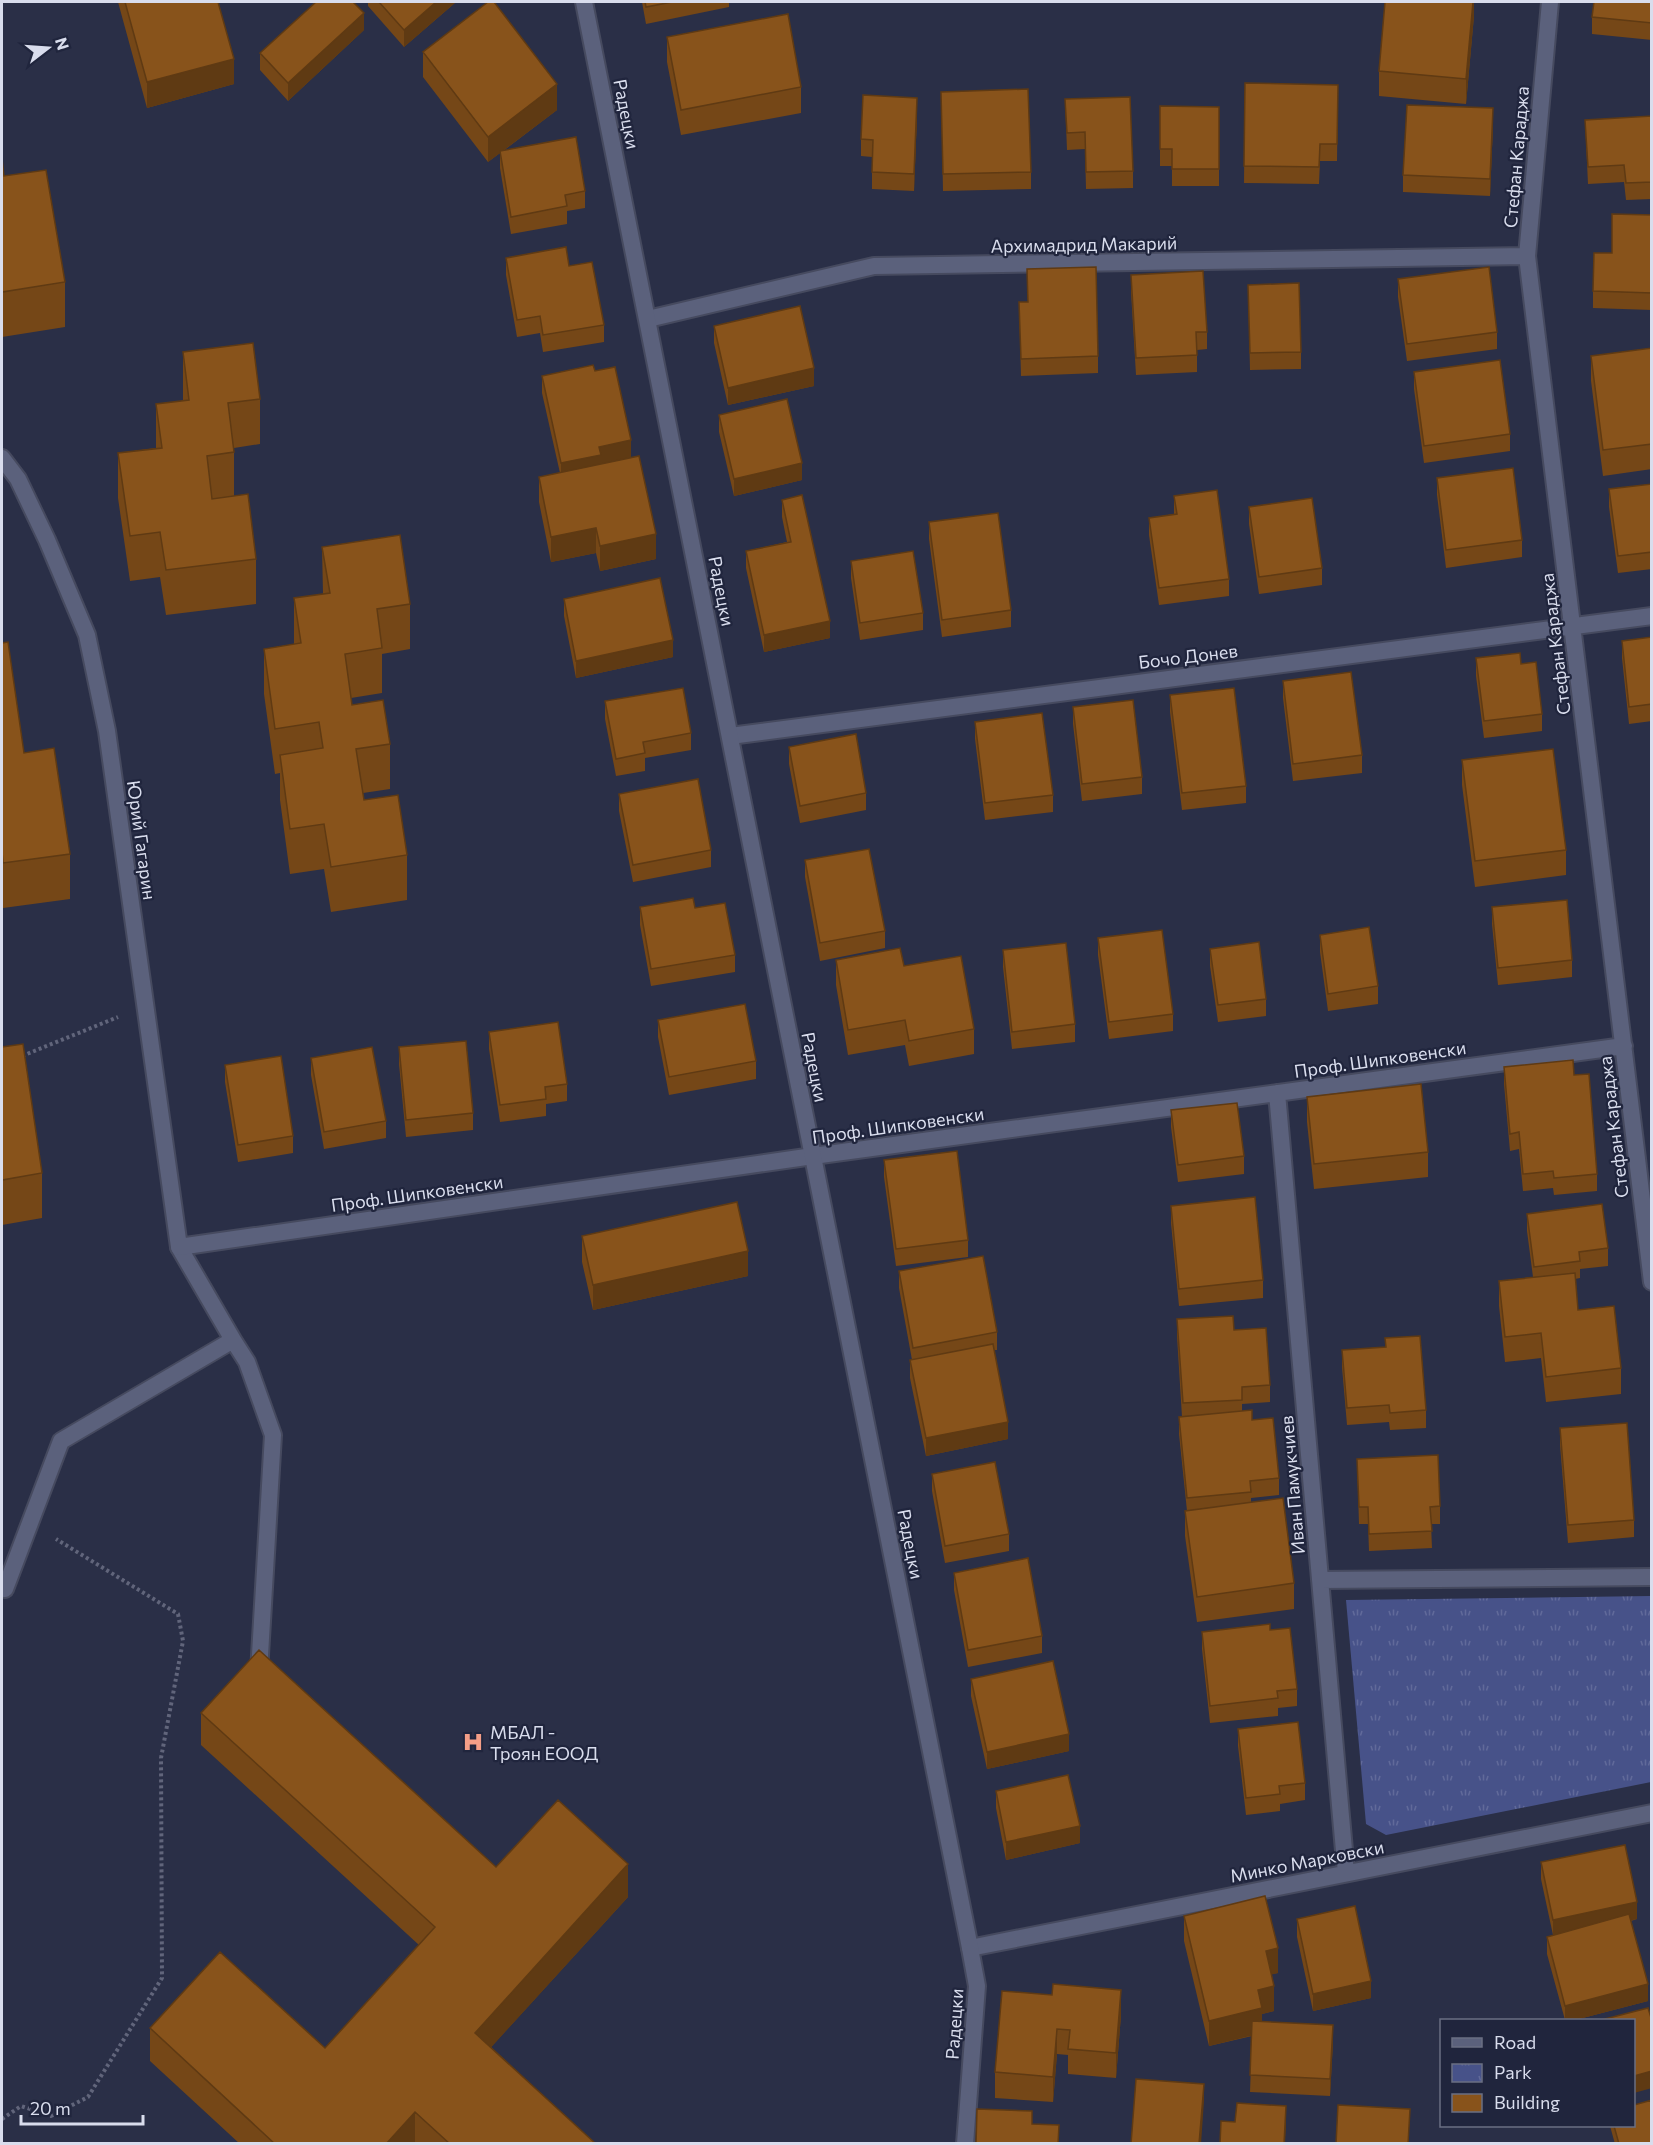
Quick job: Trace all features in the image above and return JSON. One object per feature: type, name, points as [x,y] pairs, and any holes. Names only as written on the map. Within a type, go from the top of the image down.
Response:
[{"type":"street","name":"Радецки","points":[[584,2],[977,1986],[965,2144]]},
{"type":"street","name":"Стефан Караджа","points":[[1550,2],[1527,256],[1652,1281]]},
{"type":"street","name":"Архимадрид Макарий","points":[[648,319],[874,266],[1527,256]]},
{"type":"street","name":"Юрий Гагарин","points":[[2,458],[18,479],[47,540],[87,635],[107,731],[179,1246]]},
{"type":"street","name":"Бочо Донев","points":[[730,736],[1652,616]]},
{"type":"street","name":"Проф. Шипковенски","points":[[179,1246],[813,1156],[1623,1046]]},
{"type":"street","name":"Иван Памукчиев","points":[[1277,1093],[1346,1873]]},
{"type":"street","points":[[179,1246],[246,1362],[273,1435],[259,1682]]},
{"type":"street","points":[[5,1589],[61,1441],[233,1340]]},
{"type":"street","points":[[1320,1580],[1652,1576]]},
{"type":"street","name":"Минко Марковски","points":[[970,1948],[1652,1813]]},
{"type":"path","points":[[13,1059],[145,1005]]},
{"type":"path","points":[[2,2118],[21,2106],[51,2116],[88,2097],[162,1978],[161,1758],[183,1641],[178,1614],[47,1534],[28,1526]]},
{"type":"green space","points":[[1651,1596],[1651,1782],[1386,1835],[1366,1824],[1346,1600]]},
{"type":"building","points":[[125,2],[218,2],[234,59],[147,82]]},
{"type":"building","points":[[316,2],[353,2],[364,13],[288,83],[260,53]]},
{"type":"building","points":[[379,2],[436,2],[404,30]]},
{"type":"building","points":[[488,2],[494,2],[557,84],[488,137],[423,52]]},
{"type":"building","points":[[645,2],[672,2],[646,7]]},
{"type":"building","points":[[1385,2],[1473,2],[1466,79],[1379,71]]},
{"type":"building","points":[[1594,2],[1652,2],[1652,23],[1592,17]]},
{"type":"building","points":[[788,14],[801,87],[681,110],[667,37]]},
{"type":"building","points":[[1245,83],[1338,85],[1337,144],[1320,144],[1319,167],[1244,166]]},
{"type":"building","points":[[1028,89],[1031,172],[943,174],[941,92]]},
{"type":"building","points":[[863,95],[917,98],[914,174],[872,172],[873,140],[861,139]]},
{"type":"building","points":[[1130,97],[1133,171],[1086,172],[1085,132],[1067,133],[1065,99]]},
{"type":"building","points":[[1407,105],[1493,108],[1490,179],[1403,175]]},
{"type":"building","points":[[1160,106],[1219,107],[1219,169],[1172,169],[1172,149],[1160,149]]},
{"type":"building","points":[[1652,116],[1652,182],[1626,183],[1624,165],[1588,167],[1585,120]]},
{"type":"building","points":[[576,137],[585,191],[565,195],[567,206],[511,217],[500,151]]},
{"type":"building","points":[[2,159],[4,176],[46,170],[65,282],[2,292]]},
{"type":"building","points":[[1612,214],[1652,215],[1652,293],[1593,291],[1594,253],[1612,253]]},
{"type":"building","points":[[566,247],[569,266],[592,262],[604,325],[543,335],[540,316],[517,320],[506,258]]},
{"type":"building","points":[[1096,267],[1098,356],[1021,359],[1019,302],[1028,302],[1027,269]]},
{"type":"building","points":[[1489,267],[1497,332],[1407,344],[1398,279]]},
{"type":"building","points":[[1203,271],[1207,332],[1196,332],[1197,355],[1136,358],[1131,275]]},
{"type":"building","points":[[1299,283],[1301,352],[1250,353],[1248,285]]},
{"type":"building","points":[[800,306],[814,368],[728,388],[714,326]]},
{"type":"building","points":[[253,343],[260,399],[228,403],[234,452],[207,456],[212,499],[248,494],[256,559],[166,570],[160,532],[130,536],[118,453],[162,448],[156,404],[189,400],[183,352]]},
{"type":"building","points":[[1652,348],[1652,444],[1603,450],[1591,356]]},
{"type":"building","points":[[1500,360],[1510,434],[1424,446],[1414,372]]},
{"type":"building","points":[[593,365],[595,371],[615,367],[631,440],[599,447],[601,455],[561,463],[542,376]]},
{"type":"building","points":[[787,399],[802,463],[734,479],[719,415]]},
{"type":"building","points":[[639,456],[656,534],[600,546],[596,528],[551,537],[539,477]]},
{"type":"building","points":[[1513,468],[1522,540],[1446,550],[1437,478]]},
{"type":"building","points":[[1652,484],[1652,552],[1618,556],[1609,489]]},
{"type":"building","points":[[1217,490],[1229,579],[1159,588],[1149,518],[1177,514],[1174,496]]},
{"type":"building","points":[[802,495],[830,621],[764,635],[746,551],[791,542],[782,500]]},
{"type":"building","points":[[1312,498],[1322,568],[1259,577],[1249,507]]},
{"type":"building","points":[[998,513],[1011,610],[942,620],[929,522]]},
{"type":"building","points":[[400,535],[410,604],[377,609],[382,648],[345,654],[352,705],[383,700],[390,744],[356,749],[364,800],[398,795],[407,855],[331,867],[324,824],[290,829],[280,755],[323,748],[319,722],[275,729],[264,649],[301,643],[294,598],[330,593],[322,547]]},
{"type":"building","points":[[913,551],[923,613],[860,623],[851,561]]},
{"type":"building","points":[[660,578],[673,640],[576,661],[564,599]]},
{"type":"building","points":[[1652,637],[1652,704],[1629,707],[1622,641]]},
{"type":"building","points":[[8,642],[24,753],[54,748],[70,854],[3,863],[2,643]]},
{"type":"building","points":[[1520,653],[1521,664],[1536,662],[1542,714],[1484,721],[1476,658]]},
{"type":"building","points":[[1351,672],[1362,755],[1293,764],[1283,681]]},
{"type":"building","points":[[683,688],[691,733],[643,742],[645,753],[616,759],[605,701]]},
{"type":"building","points":[[1234,688],[1246,786],[1182,793],[1170,695]]},
{"type":"building","points":[[1133,700],[1142,777],[1082,784],[1073,707]]},
{"type":"building","points":[[1042,713],[1053,795],[985,803],[975,722]]},
{"type":"building","points":[[856,734],[866,793],[800,806],[789,747]]},
{"type":"building","points":[[1553,749],[1566,850],[1475,861],[1462,760]]},
{"type":"building","points":[[698,779],[711,850],[633,865],[619,794]]},
{"type":"building","points":[[869,849],[885,931],[820,943],[805,860]]},
{"type":"building","points":[[693,898],[695,908],[725,903],[735,955],[651,969],[640,907]]},
{"type":"building","points":[[1567,900],[1572,960],[1498,968],[1492,907]]},
{"type":"building","points":[[1369,927],[1378,986],[1328,994],[1320,935]]},
{"type":"building","points":[[1162,930],[1173,1014],[1109,1022],[1098,938]]},
{"type":"building","points":[[1259,942],[1266,999],[1218,1005],[1210,949]]},
{"type":"building","points":[[1066,943],[1075,1024],[1012,1032],[1003,950]]},
{"type":"building","points":[[900,948],[904,966],[961,956],[974,1029],[909,1041],[905,1020],[848,1030],[836,960]]},
{"type":"building","points":[[745,1004],[756,1061],[669,1077],[658,1020]]},
{"type":"building","points":[[558,1022],[567,1084],[545,1087],[546,1099],[500,1105],[489,1032]]},
{"type":"building","points":[[466,1041],[473,1113],[406,1120],[399,1047]]},
{"type":"building","points":[[23,1044],[42,1173],[2,1180],[2,1047]]},
{"type":"building","points":[[372,1047],[386,1121],[324,1132],[311,1058]]},
{"type":"building","points":[[281,1056],[293,1136],[238,1145],[225,1065]]},
{"type":"building","points":[[1573,1060],[1574,1075],[1589,1074],[1597,1174],[1554,1178],[1553,1171],[1523,1174],[1519,1132],[1510,1134],[1504,1067]]},
{"type":"building","points":[[1421,1084],[1428,1152],[1314,1164],[1307,1097]]},
{"type":"building","points":[[1237,1103],[1244,1156],[1178,1165],[1171,1110]]},
{"type":"building","points":[[957,1151],[968,1240],[896,1249],[884,1160]]},
{"type":"building","points":[[1255,1197],[1263,1280],[1179,1289],[1171,1206]]},
{"type":"building","points":[[737,1202],[748,1251],[593,1285],[582,1236]]},
{"type":"building","points":[[1602,1204],[1608,1248],[1579,1252],[1580,1261],[1534,1267],[1527,1214]]},
{"type":"building","points":[[983,1256],[997,1332],[913,1348],[899,1271]]},
{"type":"building","points":[[1575,1273],[1578,1310],[1614,1306],[1621,1368],[1546,1377],[1541,1333],[1505,1337],[1499,1281]]},
{"type":"building","points":[[1233,1316],[1234,1330],[1266,1328],[1270,1385],[1242,1387],[1242,1400],[1183,1403],[1177,1319]]},
{"type":"building","points":[[1420,1336],[1426,1410],[1390,1413],[1389,1405],[1347,1408],[1342,1350],[1386,1347],[1385,1338]]},
{"type":"building","points":[[993,1344],[1008,1422],[926,1438],[910,1360]]},
{"type":"building","points":[[1252,1410],[1252,1420],[1273,1418],[1279,1478],[1250,1481],[1251,1492],[1187,1498],[1179,1417]]},
{"type":"building","points":[[1627,1423],[1634,1520],[1568,1525],[1560,1428]]},
{"type":"building","points":[[1438,1455],[1440,1506],[1430,1507],[1432,1531],[1369,1534],[1368,1507],[1359,1507],[1357,1459]]},
{"type":"building","points":[[995,1462],[1009,1534],[945,1546],[932,1474]]},
{"type":"building","points":[[1283,1498],[1294,1583],[1197,1597],[1185,1511]]},
{"type":"building","points":[[1028,1558],[1042,1636],[968,1650],[954,1573]]},
{"type":"building","points":[[1270,1624],[1270,1630],[1290,1628],[1297,1689],[1277,1691],[1278,1698],[1210,1706],[1202,1632]]},
{"type":"building","points":[[259,1650],[496,1867],[558,1800],[628,1864],[475,2033],[596,2144],[450,2144],[415,2112],[386,2144],[275,2144],[150,2028],[220,1952],[325,2048],[435,1927],[201,1713]]},
{"type":"building","points":[[1053,1661],[1069,1734],[987,1752],[971,1679]]},
{"type":"building","points":[[1298,1722],[1305,1783],[1279,1786],[1280,1794],[1246,1798],[1238,1729]]},
{"type":"building","points":[[1068,1775],[1080,1826],[1006,1842],[996,1791]]},
{"type":"building","points":[[1625,1845],[1637,1902],[1553,1920],[1541,1862]]},
{"type":"building","points":[[1265,1896],[1278,1948],[1266,1951],[1274,1986],[1258,1990],[1262,2008],[1209,2021],[1184,1916]]},
{"type":"building","points":[[1355,1906],[1371,1981],[1313,1994],[1297,1919]]},
{"type":"building","points":[[1629,1914],[1648,1984],[1565,2006],[1547,1937]]},
{"type":"building","points":[[1053,1984],[1121,1990],[1116,2053],[1068,2049],[1070,2030],[1057,2029],[1053,2077],[995,2072],[1002,1991],[1052,1995]]},
{"type":"building","points":[[1648,2008],[1652,2021],[1652,2071],[1635,2076],[1635,2019],[1605,2019]]},
{"type":"building","points":[[1252,2021],[1333,2025],[1330,2079],[1250,2075]]},
{"type":"building","points":[[1136,2079],[1204,2084],[1199,2144],[1131,2144]]},
{"type":"building","points":[[1652,2100],[1652,2144],[1619,2144],[1614,2127],[1635,2127],[1635,2105]]},
{"type":"building","points":[[1237,2103],[1286,2106],[1284,2144],[1220,2144],[1221,2121],[1235,2122]]},
{"type":"building","points":[[1338,2105],[1410,2109],[1408,2144],[1336,2144]]},
{"type":"building","points":[[977,2109],[1032,2111],[1032,2124],[1059,2125],[1058,2144],[976,2144]]},
{"type":"place","name":"МБАЛ - Троян ЕООД","points":[[473,1742]]}]
